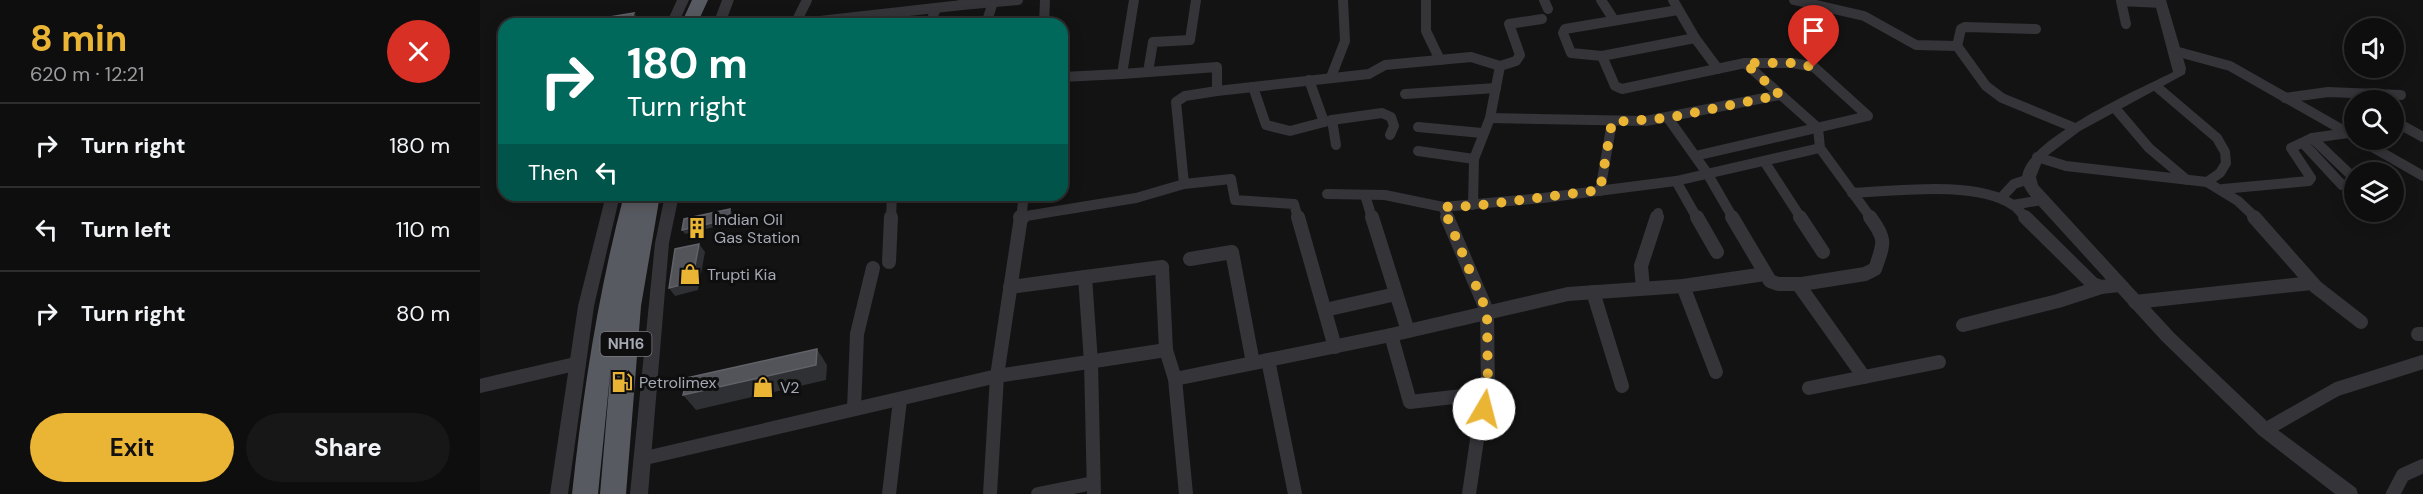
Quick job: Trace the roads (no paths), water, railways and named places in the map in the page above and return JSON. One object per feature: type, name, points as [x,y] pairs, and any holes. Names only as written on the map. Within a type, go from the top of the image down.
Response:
[{"type":"highway","points":[[691,18],[700,0]]},
{"type":"highway","points":[[706,18],[714,0]]},
{"type":"highway","name":"NH16","points":[[585,494],[601,354],[612,284],[633,201]]},
{"type":"highway","name":"NH16","points":[[613,494],[619,404],[633,285],[649,201]]},
{"type":"street","points":[[674,18],[682,0]]},
{"type":"street","points":[[721,18],[728,0]]},
{"type":"street","points":[[797,18],[807,0]]},
{"type":"street","points":[[847,18],[963,3],[1018,0]]},
{"type":"street","points":[[1044,18],[1045,0]]},
{"type":"street","points":[[1122,74],[1134,0]]},
{"type":"street","points":[[1148,72],[1153,42],[1190,40],[1196,0]]},
{"type":"street","points":[[1331,77],[1345,40],[1343,0]]},
{"type":"street","points":[[1425,0],[1426,31],[1440,60]]},
{"type":"street","points":[[1601,0],[1614,20]]},
{"type":"street","points":[[1673,0],[1695,38],[1718,69]]},
{"type":"street","points":[[1794,0],[1849,10],[1916,45],[1956,46],[1963,52],[1992,92],[2075,128]]},
{"type":"street","points":[[2126,24],[2121,1],[2161,1],[2180,68],[2179,74],[2075,128],[2037,157],[2029,179],[2031,186],[2041,200],[2168,337],[2265,430],[2349,494]]},
{"type":"street","points":[[988,18],[993,2]]},
{"type":"street","points":[[932,18],[936,8]]},
{"type":"street","points":[[1678,10],[1653,9],[1563,31],[1571,53],[1602,56],[1695,38]]},
{"type":"street","points":[[1184,184],[1176,102],[1185,96],[1369,74],[1385,65],[1471,57],[1500,66],[1516,61],[1520,55],[1509,24],[1542,19]]},
{"type":"street","points":[[1956,46],[1961,29],[1965,27],[2036,29]]},
{"type":"street","points":[[2175,51],[2223,62],[2344,131]]},
{"type":"street","points":[[1602,56],[1615,86],[1622,89],[1745,63],[1793,63],[1814,67],[1868,114],[1865,118],[1695,156]]},
{"type":"street","points":[[1668,118],[1707,173],[1765,274],[1774,284],[1798,284],[1865,274],[1875,269],[1884,244],[1883,237],[1820,148],[1818,128],[1745,63]]},
{"type":"street","points":[[1473,206],[1474,159],[1482,132],[1490,118],[1500,66]]},
{"type":"street","points":[[1068,77],[1217,67],[1217,91]]},
{"type":"street","points":[[1309,80],[1328,121],[1335,145]]},
{"type":"street","points":[[1253,87],[1266,125],[1290,131],[1328,121],[1388,114],[1394,126],[1390,135]]},
{"type":"street","points":[[2157,87],[2217,138],[2223,146],[2226,164],[2220,175],[2207,182]]},
{"type":"street","points":[[1405,94],[1496,88]]},
{"type":"street","points":[[2285,98],[2309,92],[2344,90]]},
{"type":"street","points":[[1490,118],[1612,122],[1668,118],[1780,95]]},
{"type":"street","points":[[2115,108],[2149,148],[2188,180]]},
{"type":"street","points":[[1600,190],[1612,122]]},
{"type":"street","points":[[1418,127],[1482,132]]},
{"type":"street","points":[[2404,127],[2423,137]]},
{"type":"street","points":[[2223,189],[2309,181],[2311,178],[2291,148],[2308,141],[2344,136]]},
{"type":"street","points":[[2308,141],[2344,170]]},
{"type":"street","points":[[2308,141],[2342,185]]},
{"type":"street","points":[[1327,194],[1402,197],[1443,207],[1473,206],[1676,181],[1820,148]]},
{"type":"street","points":[[2378,150],[2423,175]]},
{"type":"street","points":[[1418,151],[1474,159]]},
{"type":"street","points":[[2037,157],[2066,166],[2207,182],[2223,189],[2256,216],[2312,283],[2361,322]]},
{"type":"street","points":[[1764,161],[1823,252]]},
{"type":"street","points":[[1020,217],[1136,198],[1184,184],[1231,179],[1235,200],[1294,204],[1335,346]]},
{"type":"street","points":[[2001,198],[2014,184],[2029,179]]},
{"type":"street","points":[[1676,181],[1716,252]]},
{"type":"street","points":[[1852,193],[1938,190],[1985,194],[2001,198],[2013,205],[2086,278],[2101,287]]},
{"type":"street","points":[[1365,195],[1408,331]]},
{"type":"street","points":[[2013,205],[2041,200]]},
{"type":"street","points":[[559,494],[575,364],[604,223],[611,201]]},
{"type":"street","points":[[639,494],[662,243],[671,201]]},
{"type":"street","points":[[889,262],[892,201]]},
{"type":"street","points":[[990,494],[997,376],[1023,201]]},
{"type":"street","points":[[1443,207],[1487,312],[1488,393],[1479,426],[1469,494]]},
{"type":"street","points":[[1642,288],[1641,266],[1658,213]]},
{"type":"street","points":[[1190,258],[1232,252],[1253,363]]},
{"type":"street","points":[[1010,287],[1162,267],[1166,350],[1175,380],[1186,494]]},
{"type":"street","points":[[854,410],[857,334],[873,268]]},
{"type":"street","points":[[1175,380],[1391,335],[1568,294],[1683,286],[1765,274]]},
{"type":"street","points":[[1038,494],[1094,489],[1091,362],[1085,277]]},
{"type":"street","points":[[2135,302],[2312,283]]},
{"type":"street","points":[[1798,284],[1864,377]]},
{"type":"street","points":[[1963,325],[2101,287],[2119,285]]},
{"type":"street","points":[[1683,286],[1716,372]]},
{"type":"street","points":[[1593,292],[1622,386]]},
{"type":"street","points":[[1325,310],[1396,294]]},
{"type":"street","points":[[1391,335],[1410,402],[1488,393]]},
{"type":"street","points":[[641,459],[997,376],[1166,350]]},
{"type":"street","points":[[1268,360],[1295,494]]},
{"type":"street","points":[[1809,388],[1939,362]]},
{"type":"street","points":[[2265,430],[2337,389],[2423,362]]},
{"type":"street","points":[[480,386],[575,364]]},
{"type":"street","points":[[889,494],[900,400]]},
{"type":"street","points":[[2394,494],[2403,475],[2423,466]]},
{"type":"place","name":"Indian Oil Gas Station","points":[[697,228]]},
{"type":"place","name":"Trupti Kia","points":[[690,274]]},
{"type":"place","name":"Petrolimex","points":[[622,382]]},
{"type":"place","name":"V2","points":[[763,387]]}]
